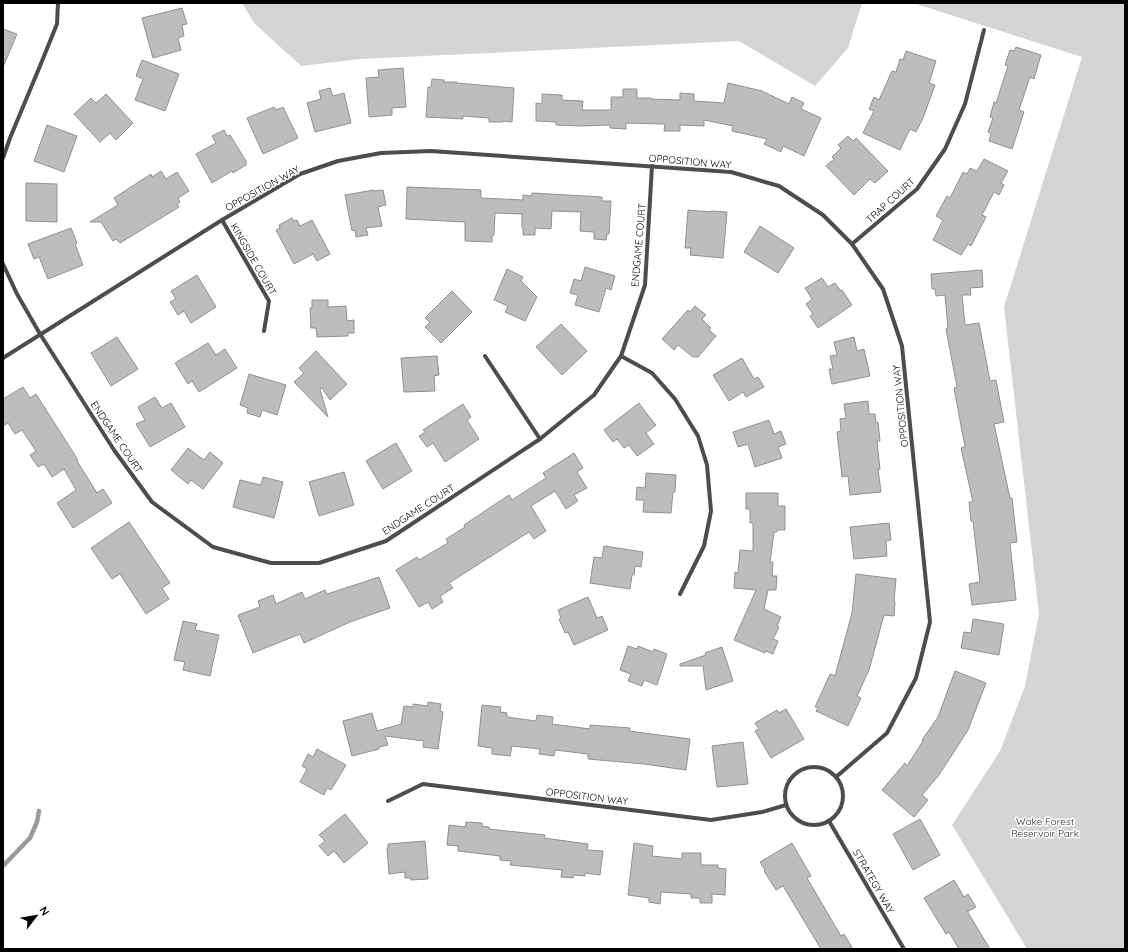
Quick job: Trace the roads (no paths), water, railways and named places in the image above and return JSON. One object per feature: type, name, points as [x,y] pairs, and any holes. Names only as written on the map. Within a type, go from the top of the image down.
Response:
[{"type":"street","points":[[3,158],[57,24],[58,3]]},
{"type":"street","name":"TRAP COURT","points":[[852,244],[917,189],[945,149],[965,104],[984,30]]},
{"type":"street","name":"OPPOSITION WAY","points":[[3,358],[222,220],[300,174],[338,161],[381,153],[431,151],[731,172],[778,186],[823,216],[852,244],[883,289],[902,346],[930,622],[916,678],[887,733],[836,777]]},
{"type":"street","name":"ENDGAME COURT","points":[[3,264],[17,294],[40,334],[114,450],[152,502],[213,547],[271,563],[319,563],[386,541],[540,439],[594,395],[621,356],[645,285],[652,166]]},
{"type":"street","name":"KINGSIDE COURT","points":[[222,220],[270,300],[264,331]]},
{"type":"street","points":[[485,356],[540,439]]},
{"type":"street","points":[[621,356],[652,373],[675,399],[698,436],[707,465],[711,511],[704,546],[680,594]]},
{"type":"street","points":[[820,768],[828,771],[836,777],[843,792],[843,800],[836,816],[829,821],[811,825],[802,822],[795,817],[786,805],[788,783],[802,770],[820,768]]},
{"type":"street","name":"OPPOSITION WAY","points":[[388,801],[423,784],[711,820],[762,812],[786,805]]},
{"type":"street","name":"STRATEGY WAY","points":[[829,821],[904,949]]},
{"type":"waterway","points":[[3,866],[30,838],[37,822],[39,811]]},
{"type":"park label","name":"Wake Forest Reservoir Park","points":[[1045,826]]}]
